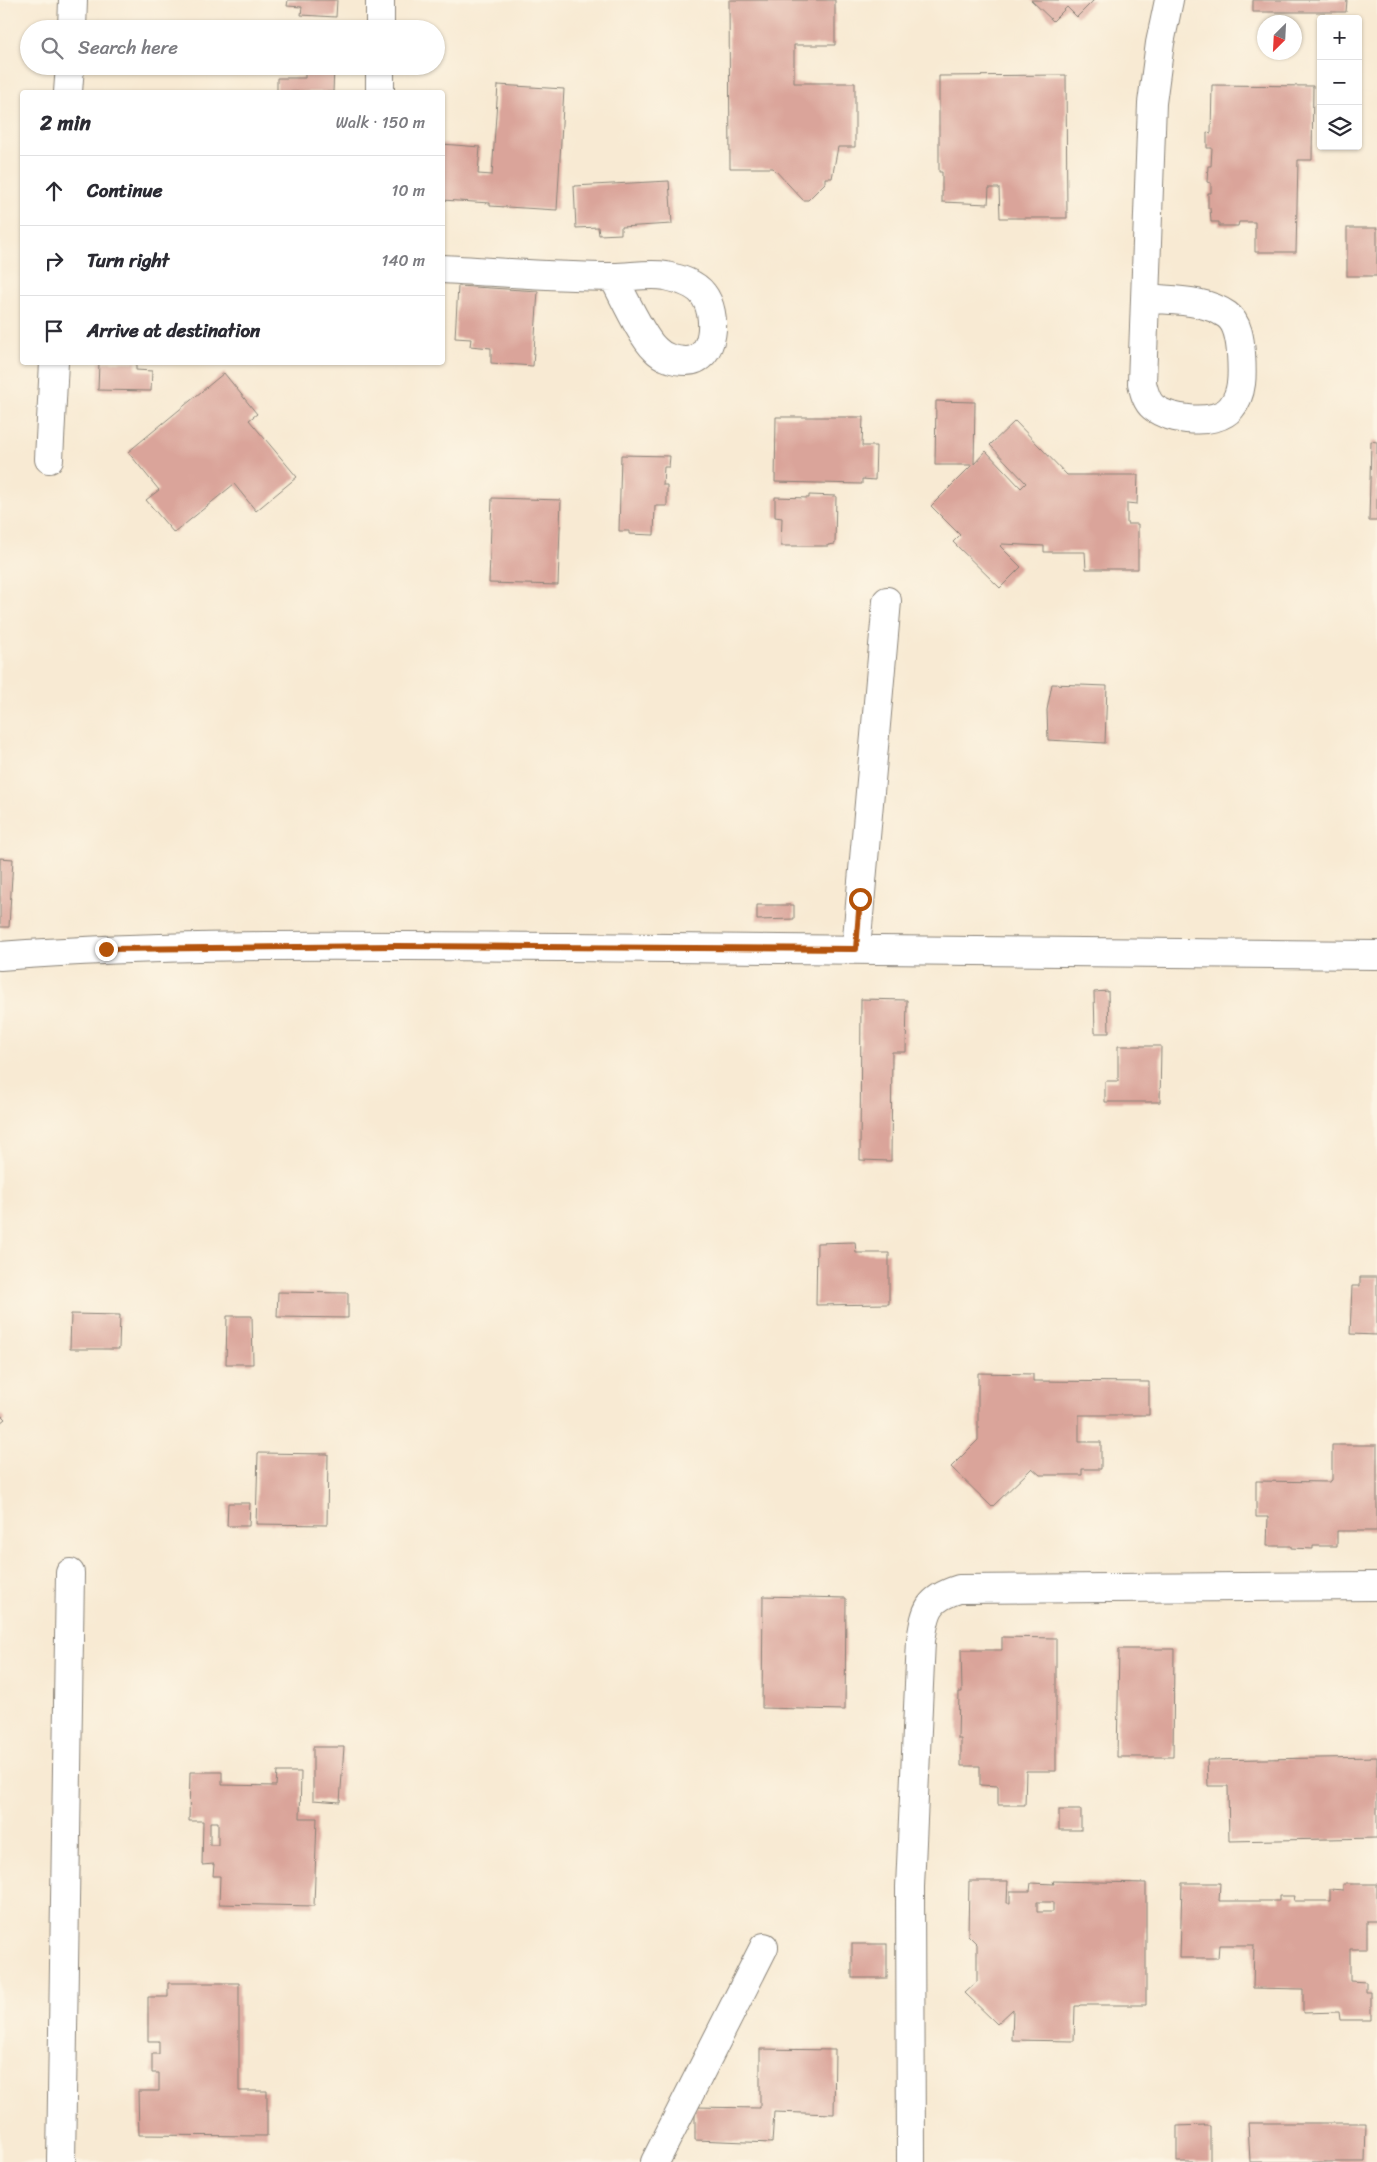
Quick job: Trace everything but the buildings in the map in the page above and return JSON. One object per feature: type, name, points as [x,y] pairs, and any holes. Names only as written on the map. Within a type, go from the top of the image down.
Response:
[{"type":"street","points":[[72,20],[73,0]]},
{"type":"street","points":[[380,0],[380,20]]},
{"type":"street","points":[[1146,298],[1206,304],[1228,316],[1235,326],[1240,340],[1242,376],[1239,392],[1232,407],[1220,417],[1198,420],[1175,416],[1154,407],[1146,397],[1142,383],[1152,103],[1160,44],[1169,0]]},
{"type":"street","points":[[68,90],[69,75]]},
{"type":"street","points":[[380,75],[380,90]]},
{"type":"street","points":[[445,269],[613,277]]},
{"type":"street","points":[[49,459],[54,365]]},
{"type":"street","points":[[856,949],[887,601]]},
{"type":"street","points":[[0,956],[86,950],[396,946],[1377,955]]},
{"type":"street","points":[[61,2162],[70,1573]]},
{"type":"street","points":[[911,2162],[910,1887],[921,1640],[925,1613],[932,1604],[942,1594],[959,1589],[1377,1586]]},
{"type":"street","points":[[655,2162],[764,1947]]},
{"type":"route","points":[[106,949],[396,946],[856,949],[860,899]]}]
